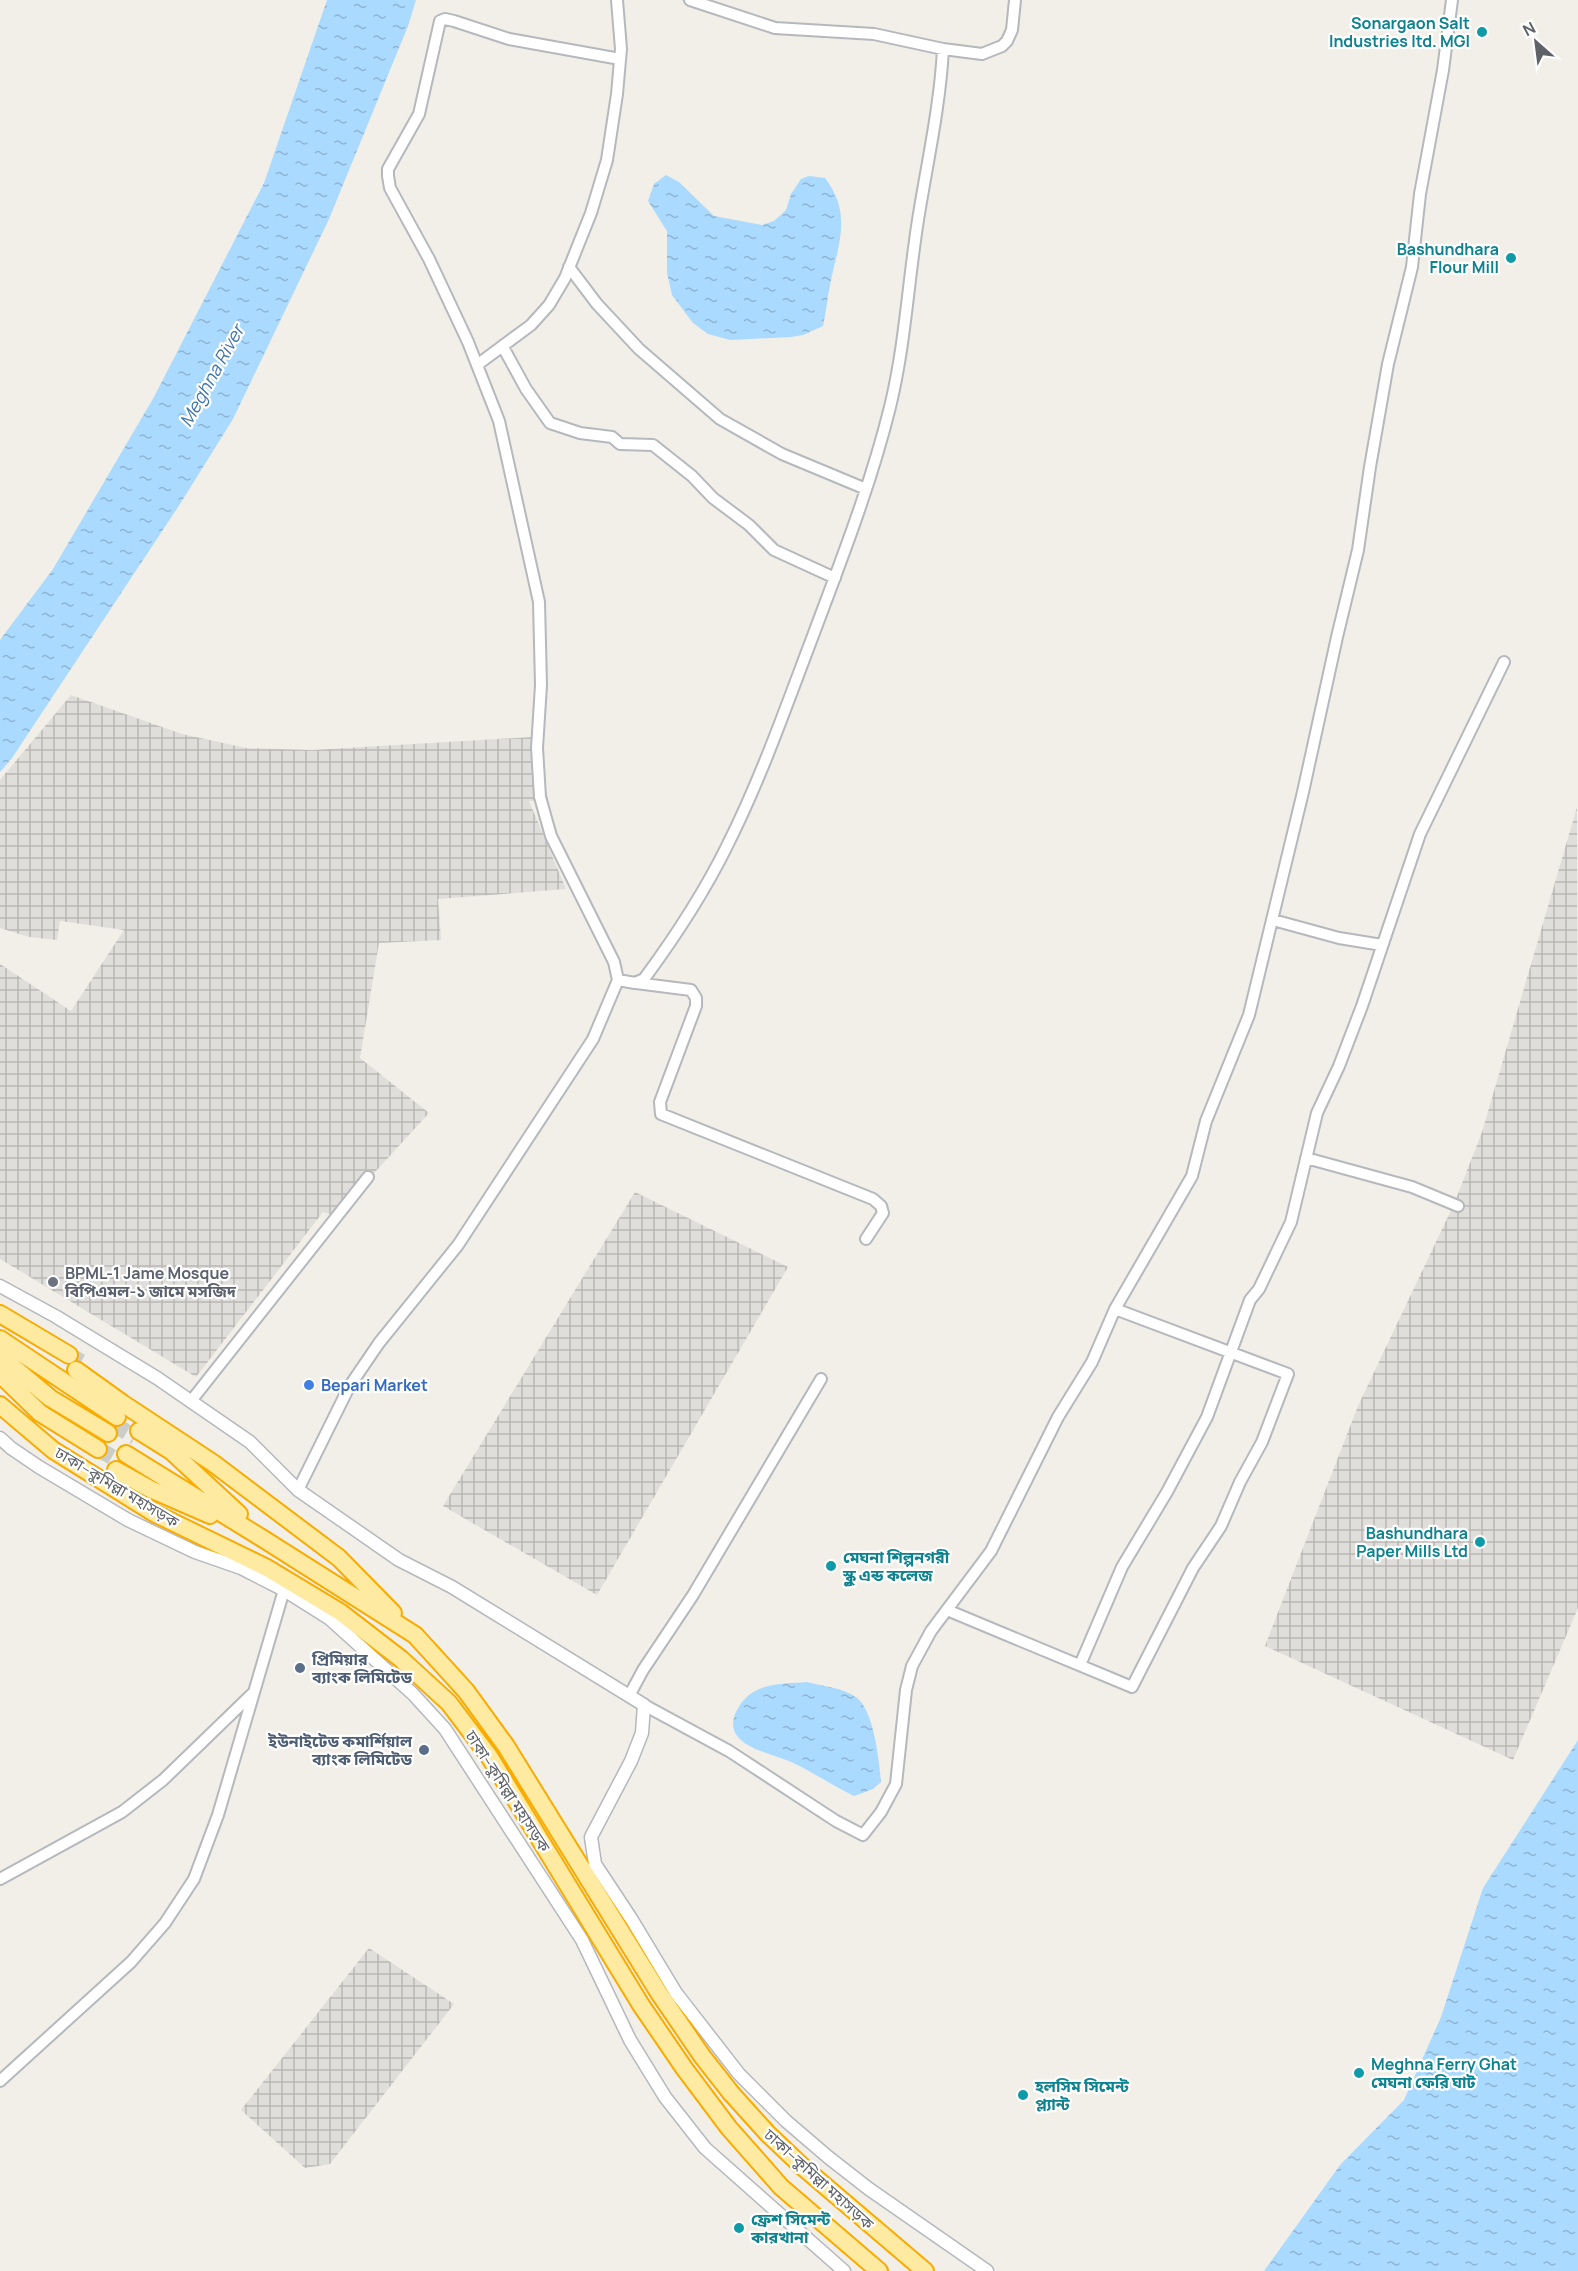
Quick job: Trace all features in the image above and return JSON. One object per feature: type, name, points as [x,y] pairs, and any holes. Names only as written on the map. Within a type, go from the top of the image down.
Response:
[{"type":"highway","name":"ঢাকা–কুমিল্লা মহাসড়ক","points":[[0,1314],[70,1366],[108,1432]]},
{"type":"highway","name":"ঢাকা–কুমিল্লা মহাসড়ক","points":[[0,1323],[70,1366]]},
{"type":"highway","name":"ঢাকা–কুমিল্লা মহাসড়ক","points":[[0,1333],[70,1366]]},
{"type":"highway","name":"ঢাকা–কুমিল্লা মহাসড়ক","points":[[0,1339],[108,1432]]},
{"type":"highway","name":"ঢাকা–কুমিল্লা মহাসড়ক","points":[[0,1346],[56,1388],[108,1432]]},
{"type":"highway","name":"ঢাকা–কুমিল্লা মহাসড়ক","points":[[0,1356],[50,1398],[108,1432]]},
{"type":"highway","name":"ঢাকা–কুমিল্লা মহাসড়ক","points":[[0,1365],[45,1405],[108,1432]]},
{"type":"highway","name":"ঢাকা–কুমিল্লা মহাসড়ক","points":[[0,1374],[40,1413],[213,1463],[339,1558],[466,1691],[506,1746],[659,1993],[730,2093],[804,2168],[925,2271]]},
{"type":"highway","name":"ঢাকা–কুমিল্লা মহাসড়ক","points":[[0,1386],[34,1422],[108,1432]]},
{"type":"highway","name":"ঢাকা–কুমিল্লা মহাসড়ক","points":[[0,1405],[53,1450],[154,1513],[267,1568],[340,1612],[401,1659],[449,1703],[489,1755],[641,2005],[729,2128],[781,2187],[879,2271]]},
{"type":"highway","name":"ঢাকা–কুমিল্লা মহাসড়ক","points":[[266,1539],[171,1451],[128,1450],[266,1539],[415,1635]]},
{"type":"street","points":[[477,365],[531,325],[549,305],[569,267],[591,213],[607,160],[621,59],[617,0]]},
{"type":"street","points":[[690,0],[775,28],[874,34],[982,54],[1002,46],[1007,41],[1012,30],[1015,0]]},
{"type":"street","points":[[0,1286],[158,1378],[250,1442],[298,1490],[399,1560],[452,1587],[644,1705],[729,1751],[836,1821],[863,1835],[882,1812],[896,1784],[906,1690],[912,1666],[931,1630],[990,1551],[1058,1418],[1092,1362],[1115,1309],[1192,1176],[1206,1121],[1249,1015],[1358,550],[1388,364],[1412,267],[1420,194],[1443,70],[1452,0]]},
{"type":"street","points":[[298,1490],[349,1387],[379,1344],[458,1245],[524,1146],[592,1039],[618,980],[614,962],[551,836],[544,816],[540,797],[537,748],[541,685],[539,602],[499,421],[477,365],[429,259],[390,188],[388,169],[419,114],[438,24],[445,19],[509,39],[621,59]]},
{"type":"street","points":[[635,983],[644,979],[656,962],[727,846],[765,764],[866,489],[890,408],[903,348],[908,287],[940,92],[943,48]]},
{"type":"street","points":[[569,267],[597,304],[639,349],[720,419],[782,454],[866,489]]},
{"type":"street","points":[[503,347],[526,389],[550,423],[580,432],[612,437],[620,444],[653,445],[692,476],[713,498],[749,525],[774,550],[835,578]]},
{"type":"street","points":[[1080,1665],[1122,1567],[1207,1417],[1250,1300],[1259,1289],[1291,1222],[1317,1113],[1339,1066],[1354,1026],[1420,834],[1504,662]]},
{"type":"street","points":[[1273,920],[1339,938],[1382,945]]},
{"type":"street","points":[[618,980],[691,990],[696,998],[696,1006],[660,1102],[661,1114],[873,1199],[881,1206],[883,1213],[866,1239]]},
{"type":"street","points":[[1306,1158],[1412,1187],[1458,1206]]},
{"type":"street","points":[[191,1401],[368,1177]]},
{"type":"street","points":[[947,1610],[1132,1687],[1193,1568],[1221,1526],[1240,1482],[1262,1442],[1288,1374],[1115,1309]]},
{"type":"street","points":[[629,1696],[693,1595],[821,1379]]},
{"type":"street","points":[[0,1438],[39,1467],[128,1520],[195,1552],[241,1568],[284,1590],[330,1619],[413,1694],[445,1729],[582,1940],[630,2040],[665,2097],[705,2148],[844,2271]]},
{"type":"street","points":[[0,2081],[131,1962],[165,1923],[194,1879],[218,1815],[284,1590]]},
{"type":"street","points":[[0,1879],[122,1812],[163,1780],[252,1693]]},
{"type":"street","points":[[644,1705],[642,1733],[631,1761],[591,1837],[595,1864],[676,1993],[739,2074],[786,2121],[828,2157],[869,2189],[987,2271]]},
{"type":"shaded area","points":[[71,695],[182,734],[246,748],[312,750],[532,737],[548,799],[529,801],[566,889],[438,899],[441,940],[379,943],[360,1058],[429,1113],[335,1216],[323,1212],[196,1377],[0,1259],[0,964],[71,1011],[124,930],[60,921],[57,940],[29,937],[0,928],[0,780]]},
{"type":"shaded area","points":[[1577,807],[1578,1608],[1513,1760],[1265,1646],[1358,1406],[1454,1204],[1482,1132]]},
{"type":"shaded area","points":[[635,1192],[788,1267],[597,1595],[443,1506]]},
{"type":"shaded area","points":[[369,1948],[454,2004],[330,2164],[305,2168],[241,2110]]},
{"type":"water","name":"Meghna River","points":[[327,0],[416,0],[408,26],[329,219],[233,419],[180,504],[12,758],[0,772],[0,640],[53,569],[154,397],[264,183]]},
{"type":"water","points":[[666,175],[679,182],[714,216],[762,225],[774,221],[786,210],[791,194],[801,179],[809,176],[825,178],[839,205],[841,230],[823,326],[803,335],[791,337],[730,340],[708,334],[693,323],[672,295],[667,273],[667,231],[648,201],[654,184]]},
{"type":"water","points":[[807,1682],[845,1691],[862,1703],[871,1724],[879,1761],[881,1782],[873,1789],[854,1796],[789,1761],[746,1744],[738,1737],[734,1728],[734,1718],[746,1697],[761,1688]]},
{"type":"water","points":[[1578,1740],[1578,2271],[1264,2271],[1340,2165],[1404,2100],[1441,2017],[1483,1888]]},
{"type":"tunnel","points":[[69,1355],[81,1362]]},
{"type":"tunnel","points":[[113,1424],[135,1437]]},
{"type":"tunnel","points":[[98,1449],[121,1462]]},
{"type":"place","name":"Sonargaon Salt Industries ltd. MGI","points":[[1482,32]]},
{"type":"place","name":"Bashundhara Flour Mill","points":[[1511,258]]},
{"type":"place","name":"BPML-1 Jame Mosque বিপিএমল-১ জামে মসজিদ","points":[[53,1282]]},
{"type":"place","name":"Bepari Market","points":[[309,1385]]},
{"type":"place","name":"Bashundhara Paper Mills Ltd","points":[[1480,1542]]},
{"type":"place","name":"মেঘনা শিল্পনগরী স্কুল এন্ড কলেজ","points":[[831,1566]]},
{"type":"place","name":"প্রিমিয়ার ব্যাংক লিমিটেড","points":[[300,1668]]},
{"type":"place","name":"ইউনাইটেড কমার্শিয়াল ব্যাংক লিমিটেড","points":[[424,1750]]},
{"type":"place","name":"Meghna Ferry Ghat মেঘনা ফেরি ঘাট","points":[[1359,2073]]},
{"type":"place","name":"হলসিম সিমেন্ট প্ল্যান্ট","points":[[1023,2095]]},
{"type":"place","name":"ফ্রেশ সিমেন্ট কারখানা","points":[[739,2228]]}]
